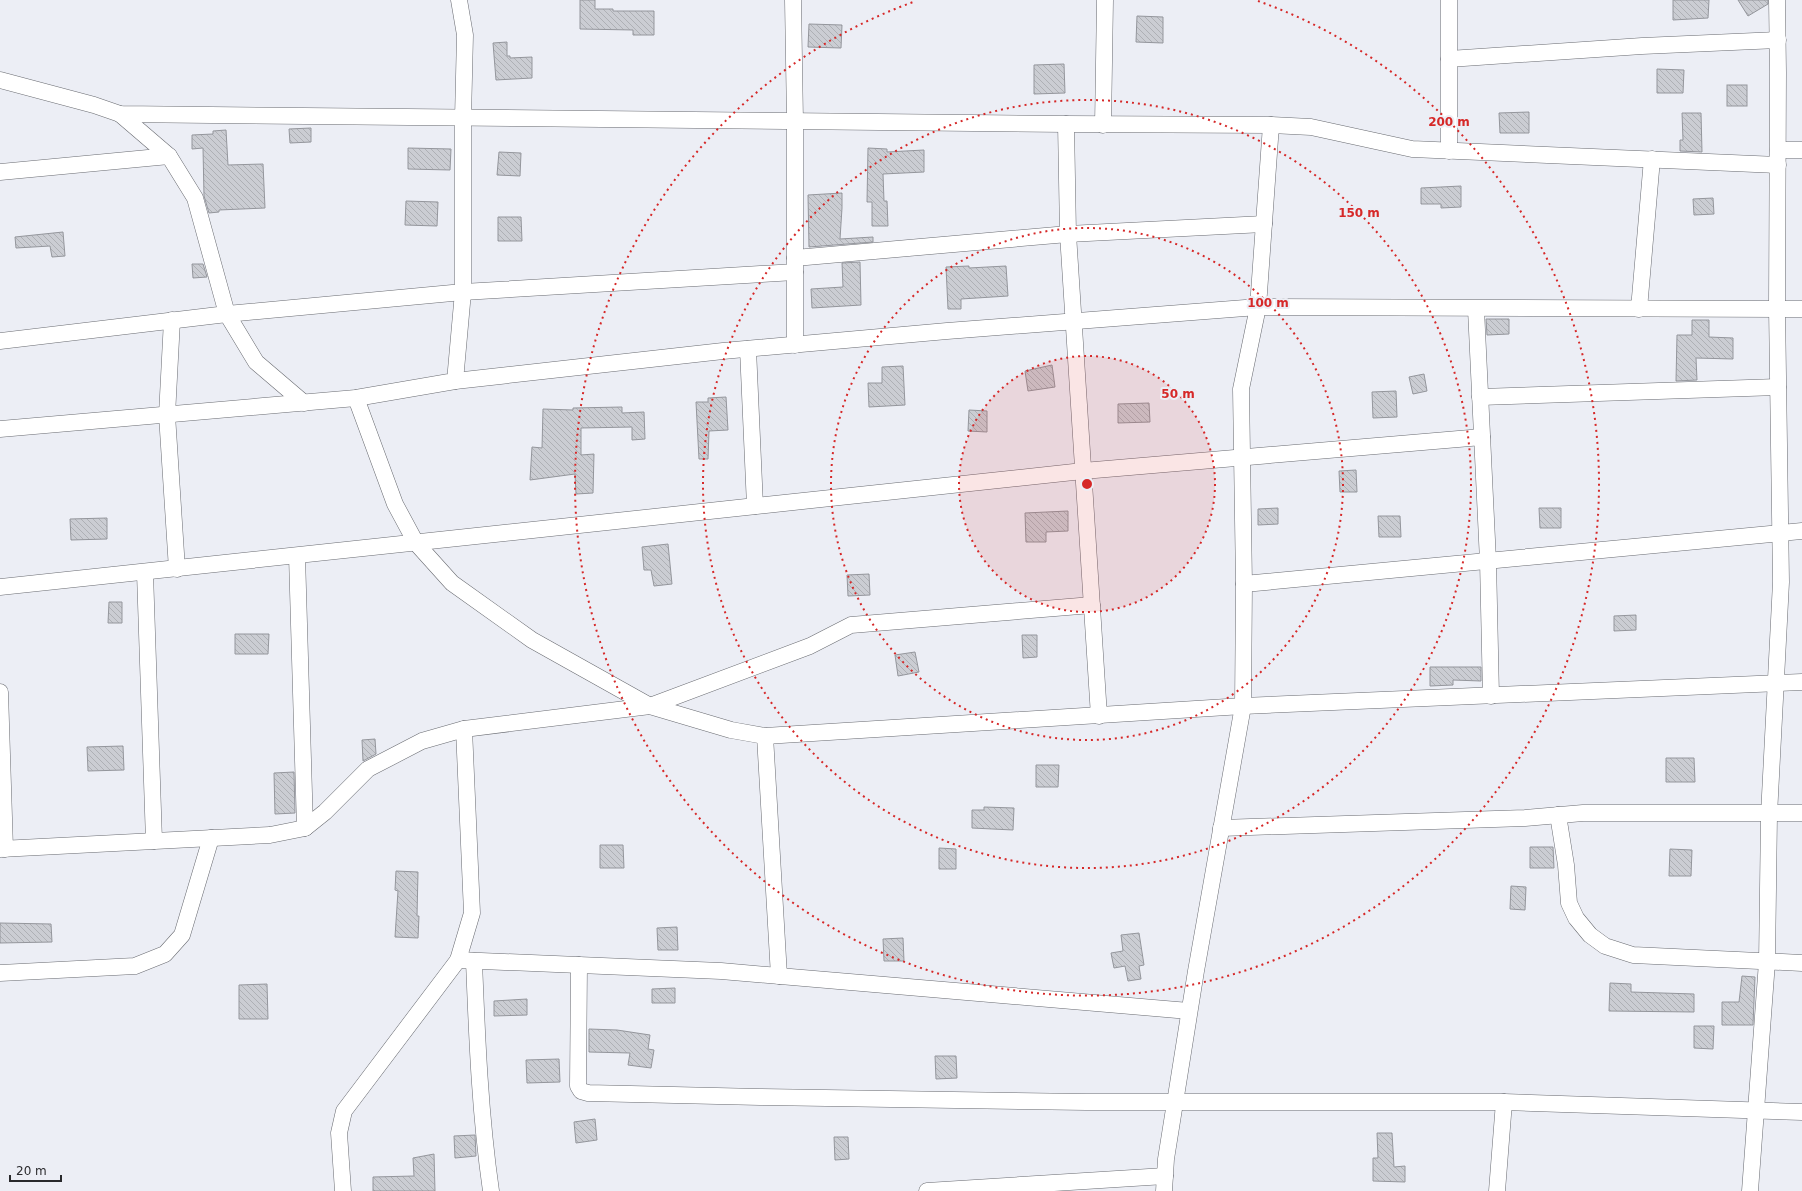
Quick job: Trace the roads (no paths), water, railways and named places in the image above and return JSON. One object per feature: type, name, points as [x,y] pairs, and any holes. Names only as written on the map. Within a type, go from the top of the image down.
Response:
[{"type":"street","points":[[456,381],[463,292],[463,118],[465,35],[459,0]]},
{"type":"street","points":[[793,0],[795,122],[795,345]]},
{"type":"street","points":[[1103,125],[1104,0]]},
{"type":"street","points":[[1449,0],[1450,151]]},
{"type":"street","points":[[1750,1191],[1767,962],[1769,814],[1781,582],[1777,308],[1777,0]]},
{"type":"street","points":[[1449,59],[1642,46],[1778,40]]},
{"type":"street","points":[[0,80],[94,105],[120,114],[1103,125],[1271,125],[1311,127],[1412,149],[1450,151],[1652,159],[1778,157],[1802,150]]},
{"type":"street","points":[[120,114],[169,156],[196,198],[227,314],[256,362],[304,403]]},
{"type":"street","points":[[1066,124],[1068,234],[1099,716]]},
{"type":"street","points":[[927,1191],[1164,1184],[1189,1011],[1243,706],[1244,584],[1240,415],[1241,389],[1258,307],[1271,125]]},
{"type":"street","points":[[0,172],[169,156]]},
{"type":"street","points":[[1639,309],[1652,159]]},
{"type":"street","points":[[0,341],[227,314],[463,292],[795,265],[1068,234],[1264,224]]},
{"type":"street","points":[[0,429],[356,398],[456,381],[748,349],[1073,321],[1258,307],[1802,309]]},
{"type":"street","points":[[1476,309],[1488,561],[1491,696]]},
{"type":"street","points":[[172,320],[167,415],[177,569]]},
{"type":"street","points":[[748,349],[755,506]]},
{"type":"street","points":[[1480,397],[1778,387]]},
{"type":"street","points":[[356,398],[394,504],[416,543],[452,583],[532,640],[650,706],[731,730],[765,736],[1243,706],[1802,682]]},
{"type":"street","points":[[0,587],[145,573],[1083,471],[1242,456],[1482,437]]},
{"type":"street","points":[[1244,584],[1802,531]]},
{"type":"street","points":[[297,556],[305,828]]},
{"type":"street","points":[[145,573],[154,841]]},
{"type":"street","points":[[0,692],[2,849],[270,835],[305,828],[325,812],[368,769],[422,741],[464,729],[650,706],[810,646],[851,625],[1092,605]]},
{"type":"street","points":[[464,729],[472,913],[466,960],[491,1191]]},
{"type":"street","points":[[765,736],[779,976]]},
{"type":"street","points":[[1221,828],[1525,818],[1583,812],[1802,814]]},
{"type":"street","points":[[1558,815],[1566,865],[1569,903],[1576,918],[1590,935],[1605,946],[1633,955],[1802,963]]},
{"type":"street","points":[[0,972],[135,966],[165,954],[182,935],[211,838]]},
{"type":"street","points":[[466,960],[721,971],[1189,1011]]},
{"type":"street","points":[[343,1191],[339,1133],[344,1111],[466,960]]},
{"type":"street","points":[[579,965],[578,1086],[581,1091],[588,1093],[768,1098],[1175,1102],[1504,1102],[1802,1112]]},
{"type":"street","points":[[1497,1191],[1504,1102]]}]
